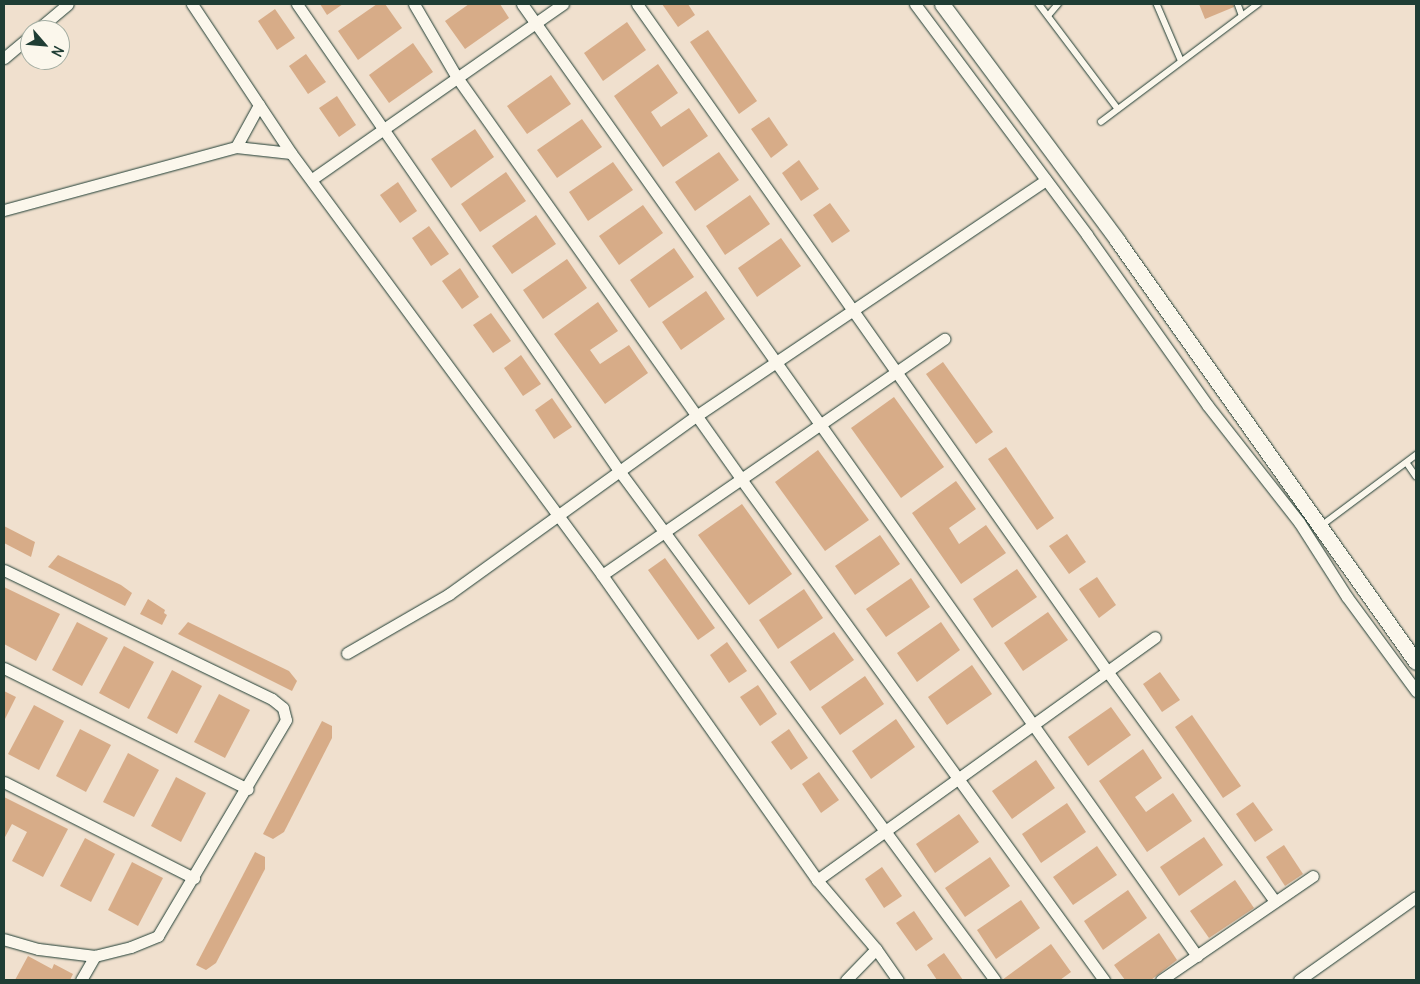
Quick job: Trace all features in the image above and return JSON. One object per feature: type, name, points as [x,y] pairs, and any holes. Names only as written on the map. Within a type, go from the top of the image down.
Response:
[{"type":"street","points":[[49,20],[68,4]]},
{"type":"street","points":[[192,4],[292,153],[602,575],[817,880],[876,949],[898,980]]},
{"type":"street","points":[[297,4],[620,472],[666,531],[883,832],[994,980]]},
{"type":"street","points":[[414,4],[456,76],[696,416],[1104,980]]},
{"type":"street","points":[[522,4],[1197,956]]},
{"type":"street","points":[[312,179],[382,127],[563,4]]},
{"type":"street","points":[[637,4],[1107,671],[1275,901]]},
{"type":"street","points":[[916,4],[1046,180],[1208,406],[1299,522],[1347,597],[1416,691]]},
{"type":"street","points":[[942,4],[1117,240],[1319,528],[1416,662]]},
{"type":"street","points":[[4,58],[20,44]]},
{"type":"street","points":[[236,148],[259,105]]},
{"type":"street","points":[[4,210],[236,148],[292,153]]},
{"type":"street","points":[[347,653],[449,594],[556,514],[620,472],[696,416],[778,363],[1046,180]]},
{"type":"street","points":[[602,575],[944,339]]},
{"type":"street","points":[[4,570],[272,699],[283,708],[286,720],[248,790],[158,936],[131,947],[95,956],[5,943]]},
{"type":"street","points":[[817,880],[1155,637]]},
{"type":"street","points":[[4,668],[248,790]]},
{"type":"street","points":[[4,782],[194,878]]},
{"type":"street","points":[[1161,980],[1312,876]]},
{"type":"street","points":[[1299,980],[1416,897]]},
{"type":"street","points":[[846,980],[876,949]]},
{"type":"street","points":[[81,980],[95,956]]},
{"type":"lane","points":[[1039,4],[1118,109]]},
{"type":"lane","points":[[1048,16],[1058,4]]},
{"type":"lane","points":[[1157,4],[1180,60]]},
{"type":"lane","points":[[1238,4],[1242,15]]},
{"type":"lane","points":[[1101,122],[1180,60],[1258,4]]},
{"type":"lane","points":[[1319,528],[1416,456]]},
{"type":"lane","points":[[1407,463],[1416,476]]},
{"type":"building","points":[[320,4],[343,4],[327,15]]},
{"type":"building","points":[[377,4],[385,4],[402,28],[358,60],[338,31]]},
{"type":"building","points":[[469,4],[500,4],[509,18],[465,49],[445,21]]},
{"type":"building","points":[[662,4],[688,4],[695,15],[678,27]]},
{"type":"building","points":[[1199,4],[1233,4],[1234,7],[1205,19]]},
{"type":"building","points":[[275,9],[295,38],[277,50],[258,21]]},
{"type":"building","points":[[627,22],[646,50],[603,81],[584,53]]},
{"type":"building","points":[[708,30],[757,101],[739,114],[690,42]]},
{"type":"building","points":[[413,43],[433,72],[389,103],[369,75]]},
{"type":"building","points":[[306,54],[326,82],[308,94],[289,66]]},
{"type":"building","points":[[658,64],[678,93],[651,112],[661,127],[689,108],[708,136],[663,167],[614,96]]},
{"type":"building","points":[[551,75],[571,104],[527,134],[507,106]]},
{"type":"building","points":[[337,96],[356,125],[339,137],[319,108]]},
{"type":"building","points":[[769,117],[788,145],[771,158],[751,129]]},
{"type":"building","points":[[582,119],[602,147],[557,178],[537,150]]},
{"type":"building","points":[[475,129],[494,157],[451,188],[431,159]]},
{"type":"building","points":[[719,152],[739,180],[695,211],[675,182]]},
{"type":"building","points":[[799,160],[819,189],[801,201],[782,173]]},
{"type":"building","points":[[613,162],[633,190],[588,221],[569,192]]},
{"type":"building","points":[[506,172],[526,201],[480,232],[461,204]]},
{"type":"building","points":[[398,182],[417,211],[400,223],[380,195]]},
{"type":"building","points":[[750,195],[770,224],[725,255],[706,226]]},
{"type":"building","points":[[830,203],[850,231],[832,243],[813,215]]},
{"type":"building","points":[[643,205],[663,233],[619,265],[599,236]]},
{"type":"building","points":[[536,215],[556,244],[512,274],[492,246]]},
{"type":"building","points":[[429,226],[449,254],[431,266],[412,238]]},
{"type":"building","points":[[781,238],[801,266],[757,297],[738,268]]},
{"type":"building","points":[[674,248],[694,277],[649,308],[630,280]]},
{"type":"building","points":[[567,259],[587,288],[543,319],[523,290]]},
{"type":"building","points":[[460,268],[479,297],[462,309],[442,281]]},
{"type":"building","points":[[706,291],[725,319],[681,350],[662,322]]},
{"type":"building","points":[[598,302],[618,331],[590,350],[600,364],[629,345],[648,373],[605,404],[554,334]]},
{"type":"building","points":[[491,313],[511,341],[493,353],[473,325]]},
{"type":"building","points":[[521,355],[541,384],[523,396],[504,368]]},
{"type":"building","points":[[943,362],[993,432],[976,444],[926,374]]},
{"type":"building","points":[[894,397],[944,467],[901,498],[851,428]]},
{"type":"building","points":[[552,398],[572,427],[554,439],[535,410]]},
{"type":"building","points":[[1006,447],[1054,518],[1037,530],[988,459]]},
{"type":"building","points":[[818,450],[869,520],[825,551],[775,482]]},
{"type":"building","points":[[956,481],[976,509],[949,528],[959,544],[986,525],[1006,553],[961,584],[912,513]]},
{"type":"building","points":[[742,504],[792,574],[749,605],[698,535]]},
{"type":"building","points":[[4,526],[35,542],[31,557],[4,543]]},
{"type":"building","points":[[1067,534],[1086,562],[1069,574],[1049,546]]},
{"type":"building","points":[[880,535],[900,564],[855,595],[835,566]]},
{"type":"building","points":[[58,555],[121,585],[132,593],[125,606],[48,567]]},
{"type":"building","points":[[665,558],[715,628],[698,640],[648,570]]},
{"type":"building","points":[[1017,569],[1037,597],[992,628],[973,599]]},
{"type":"building","points":[[1097,577],[1116,605],[1099,618],[1079,589]]},
{"type":"building","points":[[911,578],[930,607],[886,637],[866,609]]},
{"type":"building","points":[[4,587],[60,614],[36,661],[4,644]]},
{"type":"building","points":[[804,589],[823,618],[778,649],[759,620]]},
{"type":"building","points":[[148,599],[165,610],[164,613],[167,615],[162,625],[140,614]]},
{"type":"building","points":[[1048,612],[1068,640],[1023,671],[1004,643]]},
{"type":"building","points":[[77,622],[108,638],[82,686],[52,670]]},
{"type":"building","points":[[188,622],[289,671],[297,681],[292,691],[178,634]]},
{"type":"building","points":[[941,622],[960,650],[917,682],[897,653]]},
{"type":"building","points":[[834,632],[854,660],[810,691],[790,662]]},
{"type":"building","points":[[727,642],[747,671],[729,683],[710,655]]},
{"type":"building","points":[[124,646],[154,662],[129,709],[99,693]]},
{"type":"building","points":[[972,665],[992,694],[947,725],[928,697]]},
{"type":"building","points":[[172,670],[202,686],[177,734],[147,718]]},
{"type":"building","points":[[1160,672],[1180,700],[1162,712],[1143,684]]},
{"type":"building","points":[[865,676],[884,704],[840,735],[821,707]]},
{"type":"building","points":[[758,685],[777,714],[760,726],[740,697]]},
{"type":"building","points":[[4,691],[16,697],[4,721]]},
{"type":"building","points":[[219,694],[250,710],[225,758],[194,742]]},
{"type":"building","points":[[34,705],[64,721],[39,770],[8,754]]},
{"type":"building","points":[[1111,707],[1131,735],[1088,766],[1068,737]]},
{"type":"building","points":[[1192,715],[1241,786],[1223,798],[1175,727]]},
{"type":"building","points":[[896,719],[915,747],[871,779],[852,751]]},
{"type":"building","points":[[322,721],[332,726],[332,738],[284,832],[273,839],[263,834]]},
{"type":"building","points":[[80,729],[111,745],[86,792],[56,776]]},
{"type":"building","points":[[789,729],[808,758],[791,770],[771,742]]},
{"type":"building","points":[[1143,749],[1162,778],[1135,797],[1146,812],[1173,793],[1192,821],[1147,852],[1099,781]]},
{"type":"building","points":[[128,753],[159,770],[134,817],[103,802]]},
{"type":"building","points":[[1036,760],[1055,788],[1012,819],[992,791]]},
{"type":"building","points":[[819,772],[839,800],[821,813],[802,784]]},
{"type":"building","points":[[176,777],[206,793],[181,842],[151,826]]},
{"type":"building","points":[[4,797],[68,829],[43,877],[12,861],[27,832],[12,824],[4,839]]},
{"type":"building","points":[[1253,802],[1273,830],[1255,842],[1236,814]]},
{"type":"building","points":[[1067,803],[1086,832],[1041,863],[1022,834]]},
{"type":"building","points":[[959,814],[979,842],[935,873],[916,844]]},
{"type":"building","points":[[1204,837],[1223,865],[1179,896],[1160,867]]},
{"type":"building","points":[[85,838],[115,854],[91,902],[60,886]]},
{"type":"building","points":[[1284,845],[1303,874],[1285,886],[1266,857]]},
{"type":"building","points":[[1097,846],[1117,875],[1073,905],[1053,877]]},
{"type":"building","points":[[255,852],[265,857],[265,869],[216,963],[206,970],[196,965]]},
{"type":"building","points":[[990,857],[1010,886],[965,917],[945,888]]},
{"type":"building","points":[[132,862],[163,878],[138,926],[108,910]]},
{"type":"building","points":[[882,867],[902,896],[884,908],[865,879]]},
{"type":"building","points":[[1235,880],[1254,908],[1209,938],[1190,911]]},
{"type":"building","points":[[1128,890],[1147,918],[1103,950],[1084,921]]},
{"type":"building","points":[[1021,900],[1040,928],[996,959],[977,930]]},
{"type":"building","points":[[914,911],[933,939],[916,951],[896,923]]},
{"type":"building","points":[[1159,933],[1177,960],[1151,980],[1125,980],[1114,965]]},
{"type":"building","points":[[1051,944],[1071,972],[1060,980],[1002,980]]},
{"type":"building","points":[[944,953],[963,980],[937,980],[927,965]]},
{"type":"building","points":[[28,956],[52,969],[54,964],[73,974],[70,980],[15,980]]}]
